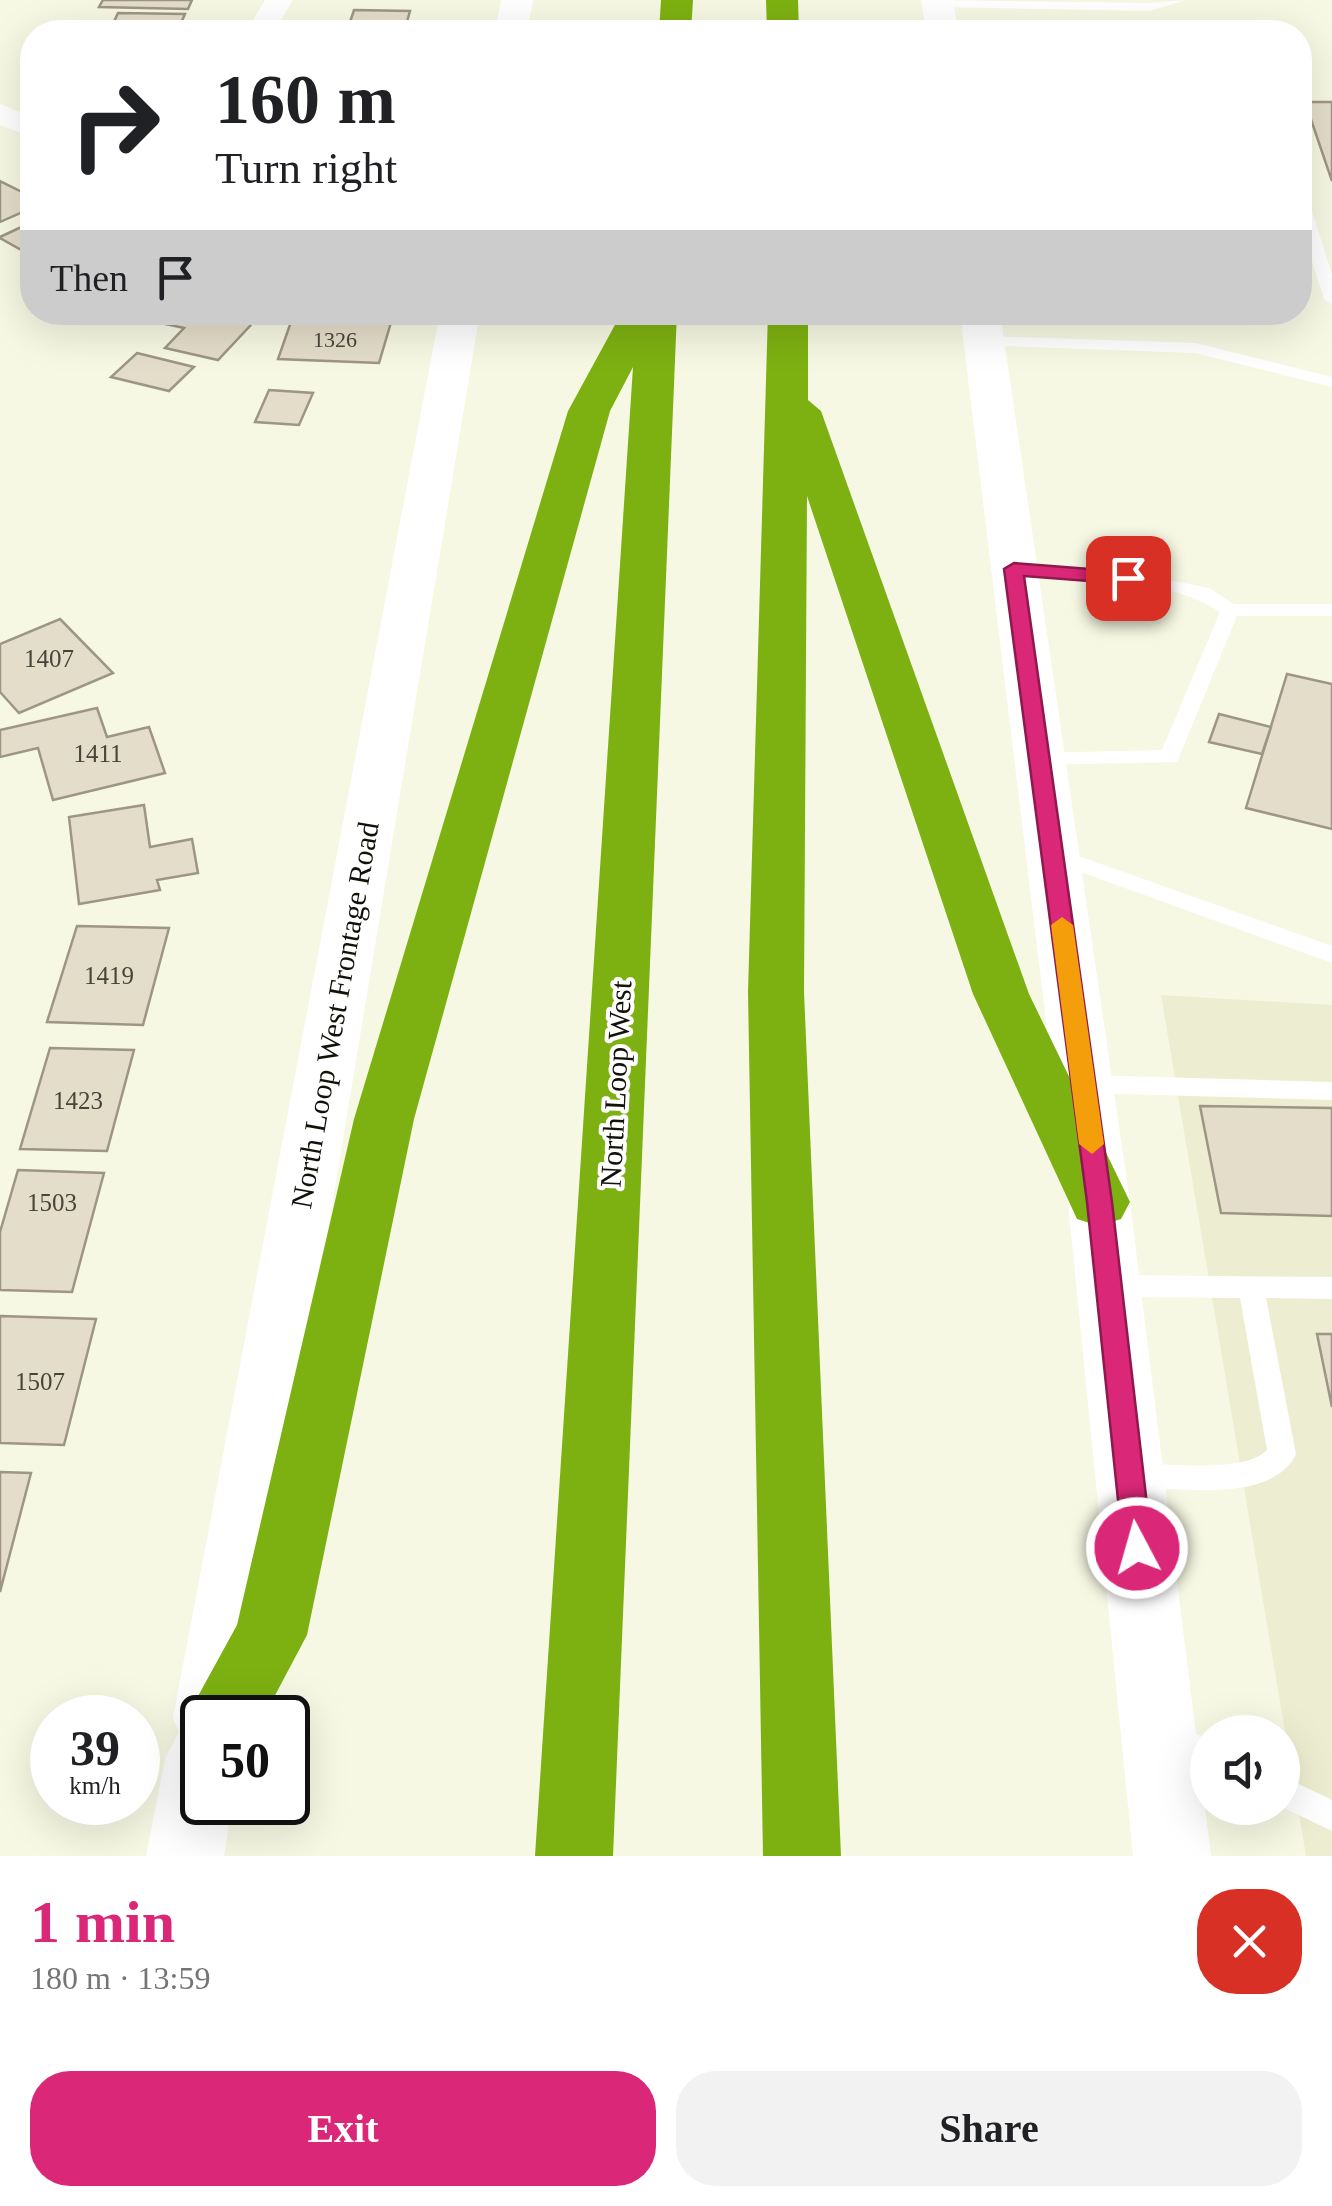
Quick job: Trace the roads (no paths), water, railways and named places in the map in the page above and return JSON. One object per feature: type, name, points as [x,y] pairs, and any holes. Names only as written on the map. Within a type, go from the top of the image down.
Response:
[{"type":"highway","points":[[236,1695],[271,1635],[384,1119],[588,412],[635,325]]},
{"type":"highway","name":"North Loop West","points":[[574,1856],[656,325]]},
{"type":"highway","points":[[788,325],[776,992],[802,1856]]},
{"type":"highway","points":[[789,378],[1001,994],[1099,1202]]},
{"type":"main road","name":"North Loop West Frontage Road","points":[[214,1695],[458,325]]},
{"type":"main road","points":[[982,326],[1084,1084],[1129,1475],[1183,1743],[1172,1856]]},
{"type":"main road","points":[[186,1856],[191,1825]]},
{"type":"lane","points":[[939,12],[1179,0]]},
{"type":"lane","points":[[1312,236],[1332,299]]},
{"type":"lane","points":[[982,326],[1195,348],[1332,382]]},
{"type":"lane","points":[[1014,569],[1128,578],[1202,592],[1230,610],[1332,610]]},
{"type":"lane","points":[[1039,758],[1170,757],[1230,610]]},
{"type":"lane","points":[[1052,854],[1332,955]]},
{"type":"lane","points":[[1084,1084],[1332,1091]]},
{"type":"lane","points":[[1109,1286],[1332,1288]]},
{"type":"lane","points":[[1129,1475],[1234,1476],[1265,1471],[1282,1454],[1251,1288]]},
{"type":"lane","points":[[1300,1801],[1332,1816]]}]
